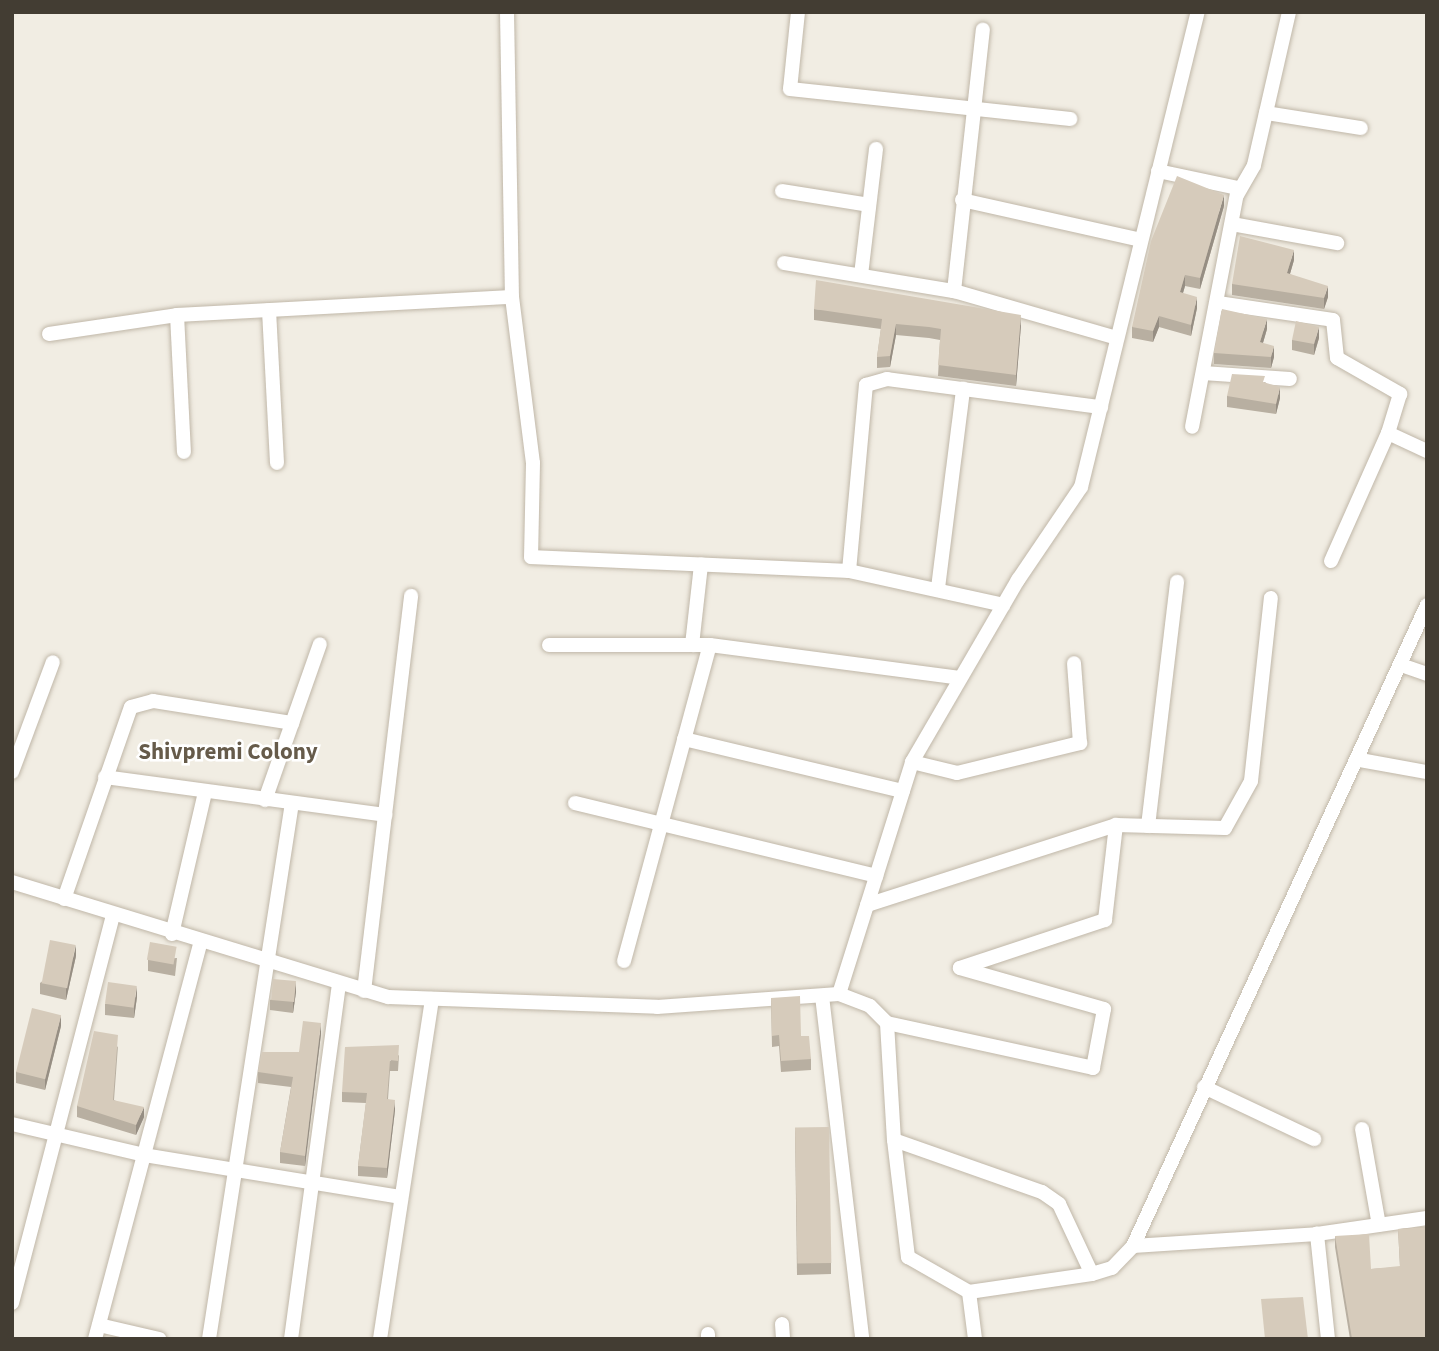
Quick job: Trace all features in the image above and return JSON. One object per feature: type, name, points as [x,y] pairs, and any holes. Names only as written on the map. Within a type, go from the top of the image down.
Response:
[{"type":"street","points":[[507,12],[512,296],[533,463],[531,557],[849,571],[938,588],[1003,605]]},
{"type":"street","points":[[798,12],[790,89],[1070,118]]},
{"type":"street","points":[[839,994],[912,762],[1003,605],[1082,487],[1198,12]]},
{"type":"street","points":[[1237,195],[1254,165],[1289,12]]},
{"type":"street","points":[[954,291],[983,30]]},
{"type":"street","points":[[1265,113],[1361,128]]},
{"type":"street","points":[[861,275],[876,149]]},
{"type":"street","points":[[1158,171],[1238,188],[1192,427]]},
{"type":"street","points":[[782,191],[869,205]]},
{"type":"street","points":[[962,200],[1141,240]]},
{"type":"street","points":[[1232,224],[1337,243]]},
{"type":"street","points":[[784,263],[954,291],[1117,338]]},
{"type":"street","points":[[49,334],[177,315],[512,296]]},
{"type":"street","points":[[1218,303],[1333,320],[1337,358],[1400,394],[1388,433],[1331,562]]},
{"type":"street","points":[[269,310],[277,463]]},
{"type":"street","points":[[177,315],[184,452]]},
{"type":"street","points":[[1203,373],[1290,379]]},
{"type":"street","points":[[849,571],[866,385],[887,379],[1101,407]]},
{"type":"street","points":[[938,588],[963,389]]},
{"type":"street","points":[[1388,433],[1427,451]]},
{"type":"street","points":[[692,645],[701,565]]},
{"type":"street","points":[[1148,826],[1177,582]]},
{"type":"street","points":[[364,991],[411,596]]},
{"type":"street","points":[[867,905],[1116,825],[1225,828],[1251,782],[1270,598]]},
{"type":"street","points":[[887,1023],[894,1140],[908,1257],[969,1292],[1092,1274],[1112,1268],[1133,1246],[1204,1087],[1360,760],[1427,605]]},
{"type":"street","points":[[265,800],[320,644]]},
{"type":"street","points":[[549,645],[710,645],[960,678]]},
{"type":"street","points":[[624,961],[710,645]]},
{"type":"street","points":[[12,772],[53,662]]},
{"type":"street","points":[[912,762],[957,773],[1080,743],[1074,663]]},
{"type":"street","points":[[1401,665],[1427,674]]},
{"type":"street","points":[[64,899],[124,716],[140,702],[292,723]]},
{"type":"street","points":[[684,739],[903,791]]},
{"type":"street","points":[[1360,760],[1426,771]]},
{"type":"street","points":[[105,776],[205,792],[386,815]]},
{"type":"street","points":[[172,934],[205,792]]},
{"type":"street","points":[[209,1339],[292,803]]},
{"type":"street","points":[[575,803],[876,876]]},
{"type":"street","points":[[12,899],[14,883],[267,964],[364,991],[432,999],[657,1007],[839,994],[870,1006],[887,1023],[1093,1068],[1104,1009],[960,968],[1105,920],[1116,825]]},
{"type":"street","points":[[12,1303],[113,915]]},
{"type":"street","points":[[159,1339],[97,1332],[200,943]]},
{"type":"street","points":[[291,1339],[339,984]]},
{"type":"street","points":[[822,996],[862,1339]]},
{"type":"street","points":[[380,1339],[432,999]]},
{"type":"street","points":[[1204,1087],[1314,1139]]},
{"type":"street","points":[[12,1124],[55,1137],[144,1154],[401,1197]]},
{"type":"street","points":[[1362,1129],[1379,1225]]},
{"type":"street","points":[[894,1140],[1042,1192],[1059,1204],[1092,1274]]},
{"type":"street","points":[[1133,1246],[1317,1234],[1427,1218]]},
{"type":"street","points":[[1317,1234],[1328,1339]]},
{"type":"street","points":[[969,1292],[975,1339]]},
{"type":"building","points":[[1177,176],[1224,195],[1200,278],[1185,275],[1180,292],[1197,297],[1191,325],[1159,316],[1153,331],[1132,327],[1151,241]]},
{"type":"building","points":[[1240,236],[1294,250],[1287,273],[1328,286],[1324,298],[1232,284]]},
{"type":"building","points":[[816,280],[1021,315],[1016,375],[938,365],[941,329],[929,327],[896,324],[890,356],[877,357],[882,319],[814,309]]},
{"type":"building","points":[[1222,309],[1267,319],[1260,342],[1274,346],[1271,357],[1214,353]]},
{"type":"building","points":[[1296,321],[1319,327],[1314,344],[1292,340]]},
{"type":"building","points":[[1232,374],[1265,376],[1263,382],[1280,387],[1276,404],[1227,396]]},
{"type":"building","points":[[50,940],[76,945],[67,988],[42,983]]},
{"type":"building","points":[[150,942],[177,947],[173,964],[147,960]]},
{"type":"building","points":[[273,979],[296,981],[294,1002],[271,1000]]},
{"type":"building","points":[[108,982],[137,986],[134,1008],[105,1004]]},
{"type":"building","points":[[800,996],[801,1036],[809,1036],[811,1059],[781,1061],[779,1035],[772,1036],[771,998]]},
{"type":"building","points":[[32,1008],[61,1015],[45,1079],[16,1072]]},
{"type":"building","points":[[303,1021],[321,1023],[305,1156],[280,1152],[293,1077],[258,1072],[262,1052],[299,1052]]},
{"type":"building","points":[[94,1031],[118,1035],[113,1100],[144,1107],[136,1125],[77,1106]]},
{"type":"building","points":[[399,1045],[398,1061],[390,1060],[387,1099],[395,1100],[387,1168],[358,1166],[367,1093],[342,1092],[345,1047]]},
{"type":"building","points":[[829,1127],[831,1263],[797,1264],[795,1128]]},
{"type":"building","points":[[1427,1227],[1427,1339],[1352,1339],[1335,1236],[1369,1234],[1371,1269],[1400,1266],[1398,1229]]},
{"type":"building","points":[[1303,1297],[1308,1339],[1265,1339],[1261,1299]]},
{"type":"district","name":"Shivpremi Colony","points":[[228,752]]}]
